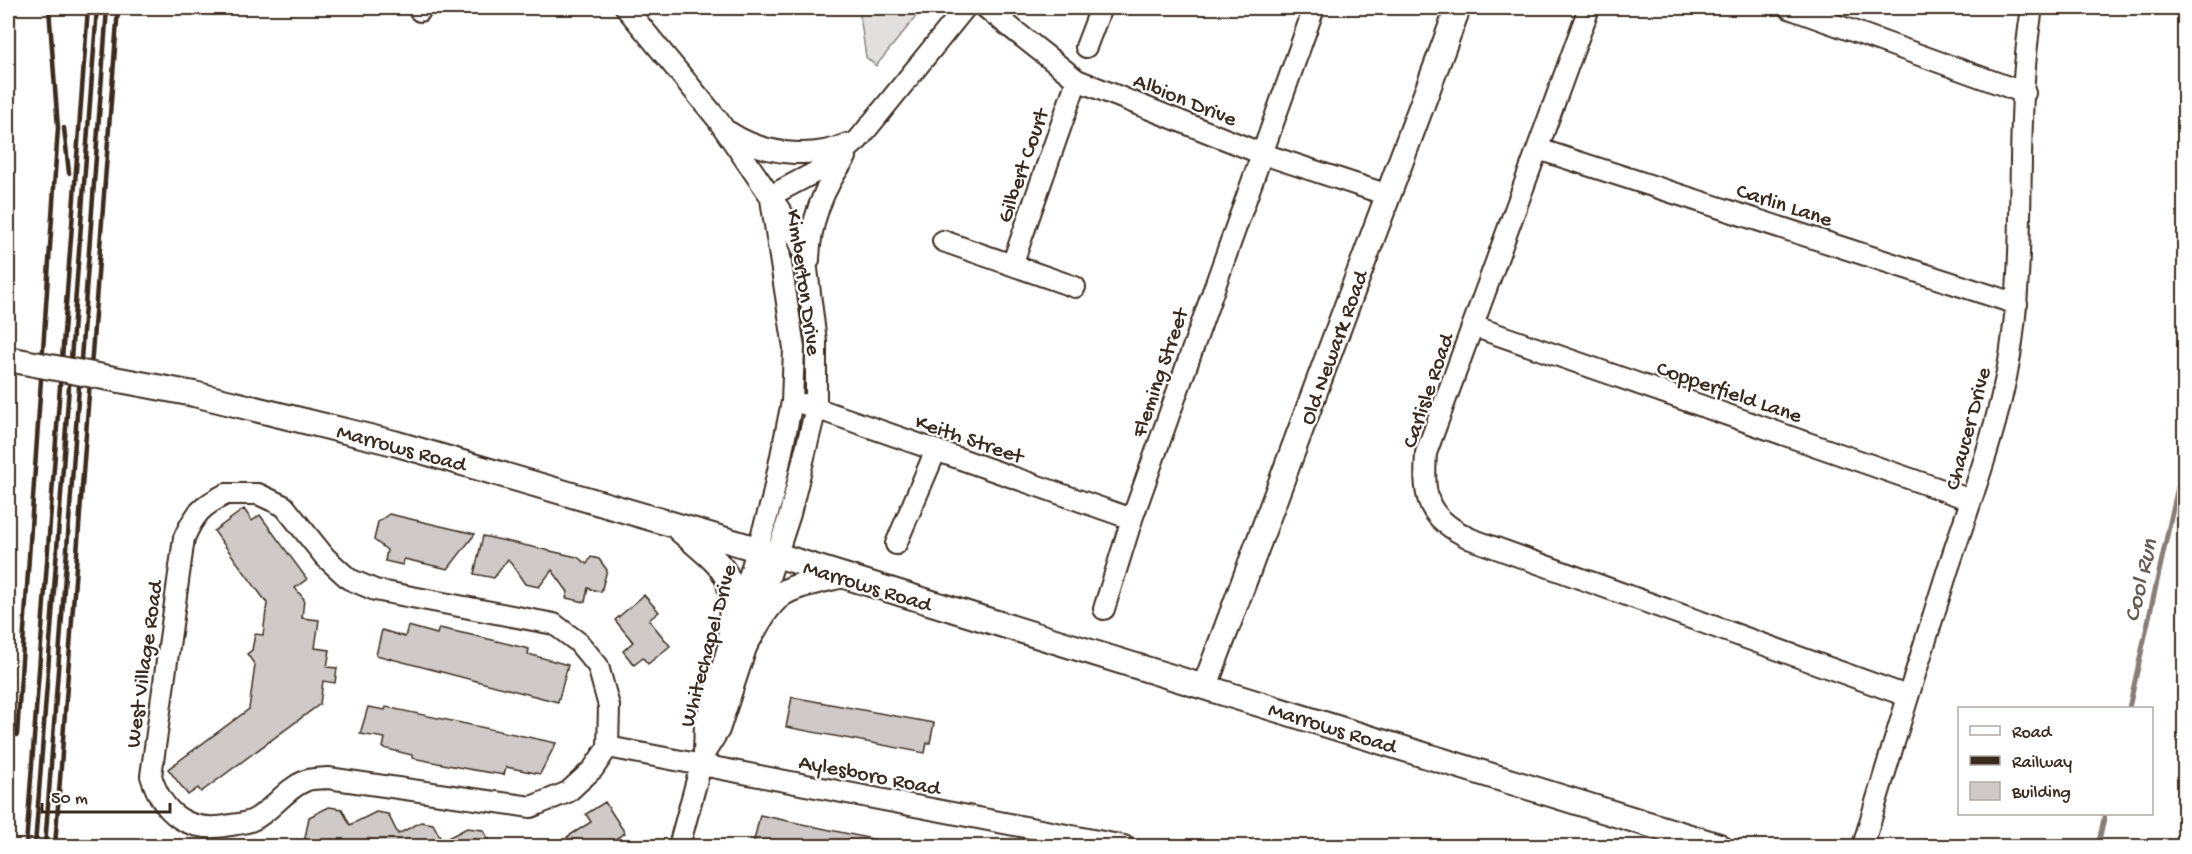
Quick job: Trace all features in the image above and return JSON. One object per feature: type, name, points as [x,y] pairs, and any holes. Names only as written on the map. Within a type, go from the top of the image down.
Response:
[{"type":"street","name":"Kimberton Drive","points":[[626,8],[725,129],[795,232],[802,248],[816,342],[816,408],[790,513],[766,552]]},
{"type":"street","points":[[809,285],[813,221],[834,172],[965,8]]},
{"type":"street","name":"Albion Drive","points":[[986,8],[1077,80],[1260,153],[1388,195]]},
{"type":"street","points":[[1086,48],[1101,8]]},
{"type":"street","name":"Fleming Street","points":[[1104,609],[1132,519],[1260,153],[1314,8]]},
{"type":"street","name":"Old Newark Road","points":[[1205,686],[1458,8]]},
{"type":"street","name":"Carlisle Road","points":[[1589,8],[1426,453],[1424,489],[1435,512],[1449,528],[1471,539],[1907,696]]},
{"type":"street","points":[[1789,8],[2025,93]]},
{"type":"street","name":"Chaucer Drive","points":[[1863,846],[1907,696],[1971,500],[1999,406],[2010,357],[2017,304],[2025,93],[2032,8]]},
{"type":"street","name":"Gilbert Court","points":[[1012,265],[1077,80]]},
{"type":"street","points":[[725,129],[744,142],[802,153],[821,153],[858,140]]},
{"type":"street","points":[[770,196],[829,165],[858,140]]},
{"type":"street","name":"Carlin Lane","points":[[1538,149],[2017,304]]},
{"type":"street","name":"Kimberton Drive","points":[[766,552],[776,481],[792,402],[794,348],[770,196]]},
{"type":"street","points":[[943,241],[1075,287]]},
{"type":"street","name":"Copperfield Lane","points":[[1473,326],[1971,500]]},
{"type":"street","name":"Marrows Road","points":[[8,359],[194,394],[394,443],[766,552],[1719,846]]},
{"type":"street","name":"Keith Street","points":[[792,402],[816,408],[1132,519]]},
{"type":"street","points":[[896,544],[936,450]]},
{"type":"street","name":"West Village Road","points":[[226,494],[258,494],[284,506],[325,557],[349,579],[375,590],[554,624],[578,642],[598,666],[609,706],[608,747],[592,769],[568,792],[531,807],[328,778],[305,780],[253,820],[222,827],[203,828],[183,821],[168,810],[157,796],[151,776],[184,538],[192,520],[204,505],[226,494]]},
{"type":"street","points":[[673,525],[727,573],[733,595],[739,641]]},
{"type":"street","name":"Whitechapel Drive","points":[[679,846],[703,760],[705,724],[739,641],[766,552]]},
{"type":"street","points":[[739,641],[779,595],[791,588],[841,576]]},
{"type":"street","name":"Aylesboro Road","points":[[608,747],[703,760],[1033,838],[1124,846]]},
{"type":"shaded area","points":[[8,8],[17,8],[16,173],[8,225]]},
{"type":"shaded area","points":[[859,8],[923,8],[876,66],[866,57]]},
{"type":"building","points":[[244,509],[252,521],[260,515],[307,579],[295,588],[304,599],[302,618],[319,620],[315,648],[330,650],[327,667],[337,668],[335,683],[323,681],[320,704],[201,792],[198,788],[188,795],[168,769],[249,709],[255,665],[247,654],[252,650],[255,634],[263,635],[267,603],[214,531]]},
{"type":"building","points":[[389,514],[475,534],[448,569],[404,559],[403,565],[385,561],[387,550],[374,540],[378,522]]},
{"type":"building","points":[[483,536],[577,557],[587,564],[591,557],[599,559],[607,570],[601,592],[588,588],[585,602],[566,598],[568,592],[552,570],[539,587],[525,584],[508,559],[494,578],[474,574]]},
{"type":"building","points":[[644,595],[659,612],[649,620],[670,646],[648,664],[643,658],[634,665],[623,651],[633,642],[615,620]]},
{"type":"building","points":[[408,626],[437,634],[439,628],[476,636],[529,649],[528,654],[568,665],[558,702],[376,655],[382,630],[405,637]]},
{"type":"building","points":[[792,697],[934,723],[930,743],[927,743],[925,753],[786,727]]},
{"type":"building","points":[[368,707],[385,710],[386,707],[556,743],[540,774],[506,767],[504,775],[468,769],[412,758],[412,755],[383,748],[385,738],[360,734]]},
{"type":"building","points":[[605,802],[625,833],[604,846],[573,846],[567,837],[591,822],[586,814]]},
{"type":"building","points":[[329,807],[342,809],[350,825],[376,812],[388,814],[398,834],[421,822],[433,824],[442,841],[467,828],[483,830],[492,846],[310,846],[305,838],[309,817]]},
{"type":"building","points":[[760,815],[882,841],[881,846],[753,845]]},
{"type":"waterway","name":"Cool Run","points":[[2129,707],[2184,459]]},
{"type":"waterway","name":"Cool Run","points":[[2098,846],[2105,815]]},
{"type":"railway","points":[[17,735],[58,128],[49,8]]},
{"type":"railway","points":[[26,846],[88,8]]},
{"type":"railway","points":[[35,846],[97,8]]},
{"type":"railway","points":[[45,846],[107,8]]},
{"type":"railway","points":[[55,846],[118,8]]},
{"type":"railway","points":[[64,128],[69,173]]}]
